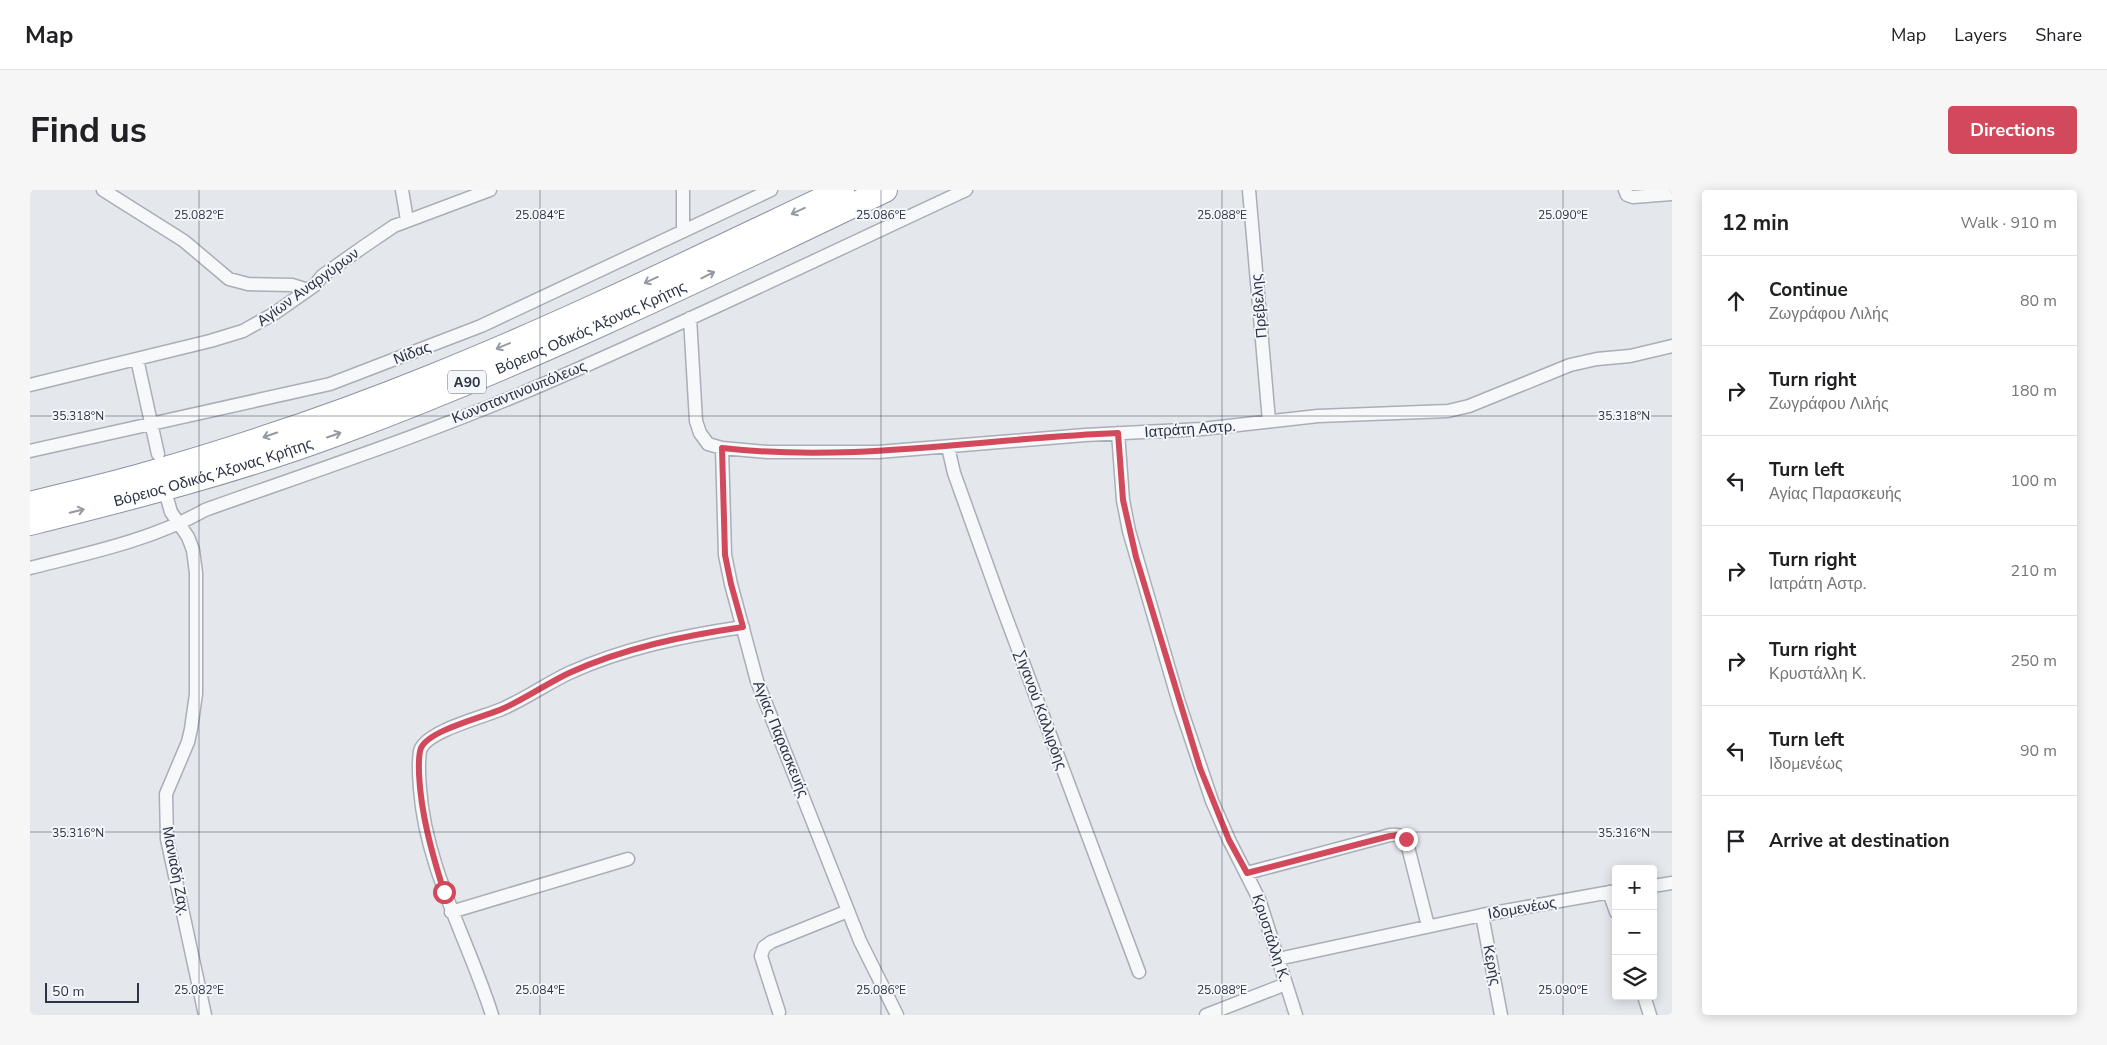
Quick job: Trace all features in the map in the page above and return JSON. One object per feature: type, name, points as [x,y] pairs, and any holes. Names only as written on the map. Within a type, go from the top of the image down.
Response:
[{"type":"highway","name":"Βόρειος Οδικός Άξονας Κρήτης","points":[[30,504],[135,478],[206,456],[324,417],[432,377],[605,302],[842,190]]},
{"type":"highway","name":"Βόρειος Οδικός Άξονας Κρήτης","points":[[30,523],[151,492],[339,433],[564,341],[885,190]]},
{"type":"street","points":[[104,190],[184,241],[229,279],[248,284],[292,285],[308,290]]},
{"type":"street","points":[[402,190],[407,220]]},
{"type":"street","name":"Αγίων Αναργύρων","points":[[30,385],[137,360],[234,334],[263,321],[308,290],[322,276],[375,238],[407,220],[490,190]]},
{"type":"street","points":[[682,190],[684,231]]},
{"type":"street","name":"Νίδας","points":[[30,451],[330,384],[481,326],[771,190]]},
{"type":"street","name":"Κωνσταντινουπόλεως","points":[[30,568],[130,541],[180,524],[205,510],[539,386],[966,190]]},
{"type":"street","name":"Πρέβελης","points":[[1249,190],[1269,421]]},
{"type":"street","points":[[1625,190],[1627,194],[1633,197],[1672,194]]},
{"type":"street","name":"Ιατράτη Αστρ.","points":[[690,318],[696,421],[700,433],[708,444],[722,448],[767,452],[855,453],[1118,433],[1202,429],[1318,416],[1448,411],[1469,406],[1570,365],[1597,359],[1630,356],[1672,346]]},
{"type":"street","points":[[137,360],[158,454]]},
{"type":"street","name":"Κρυστάλλη Κ.","points":[[1118,433],[1123,500],[1138,566],[1200,768],[1229,840],[1259,899],[1296,1015]]},
{"type":"street","name":"Σιγανού Καλλιρόης","points":[[948,447],[954,473],[997,592],[1138,972]]},
{"type":"street","name":"Αγίας Παρασκευής","points":[[722,448],[725,555],[757,681],[860,941],[897,1015]]},
{"type":"street","name":"Μανιαδή Ζαχ.","points":[[167,498],[171,512],[180,524],[193,550],[196,573],[196,694],[188,742],[173,773],[166,794],[165,816],[167,839],[205,1015]]},
{"type":"street","points":[[492,1015],[451,912],[433,856],[422,811],[419,758],[421,748],[425,742],[436,735],[503,709],[562,676],[598,660],[673,638],[743,627]]},
{"type":"street","points":[[1247,873],[1390,836],[1403,836],[1408,842],[1428,926]]},
{"type":"street","points":[[451,912],[628,859]]},
{"type":"street","points":[[1657,885],[1672,883]]},
{"type":"street","name":"Ιδομενέως","points":[[1278,960],[1482,915],[1612,892]]},
{"type":"street","points":[[780,1012],[761,956],[764,947],[771,942],[848,911]]},
{"type":"street","name":"Κερής","points":[[1482,915],[1501,1015]]},
{"type":"street","points":[[1206,1015],[1286,984]]},
{"type":"street","points":[[1645,1000],[1650,1015]]},
{"type":"route","points":[[444,892],[422,811],[419,758],[421,748],[429,738],[503,709],[557,679],[598,660],[673,638],[743,627],[725,555],[722,448],[767,452],[855,453],[904,451],[1060,436],[1118,433],[1123,500],[1136,557],[1200,768],[1229,840],[1247,873],[1395,834],[1406,839]]}]
